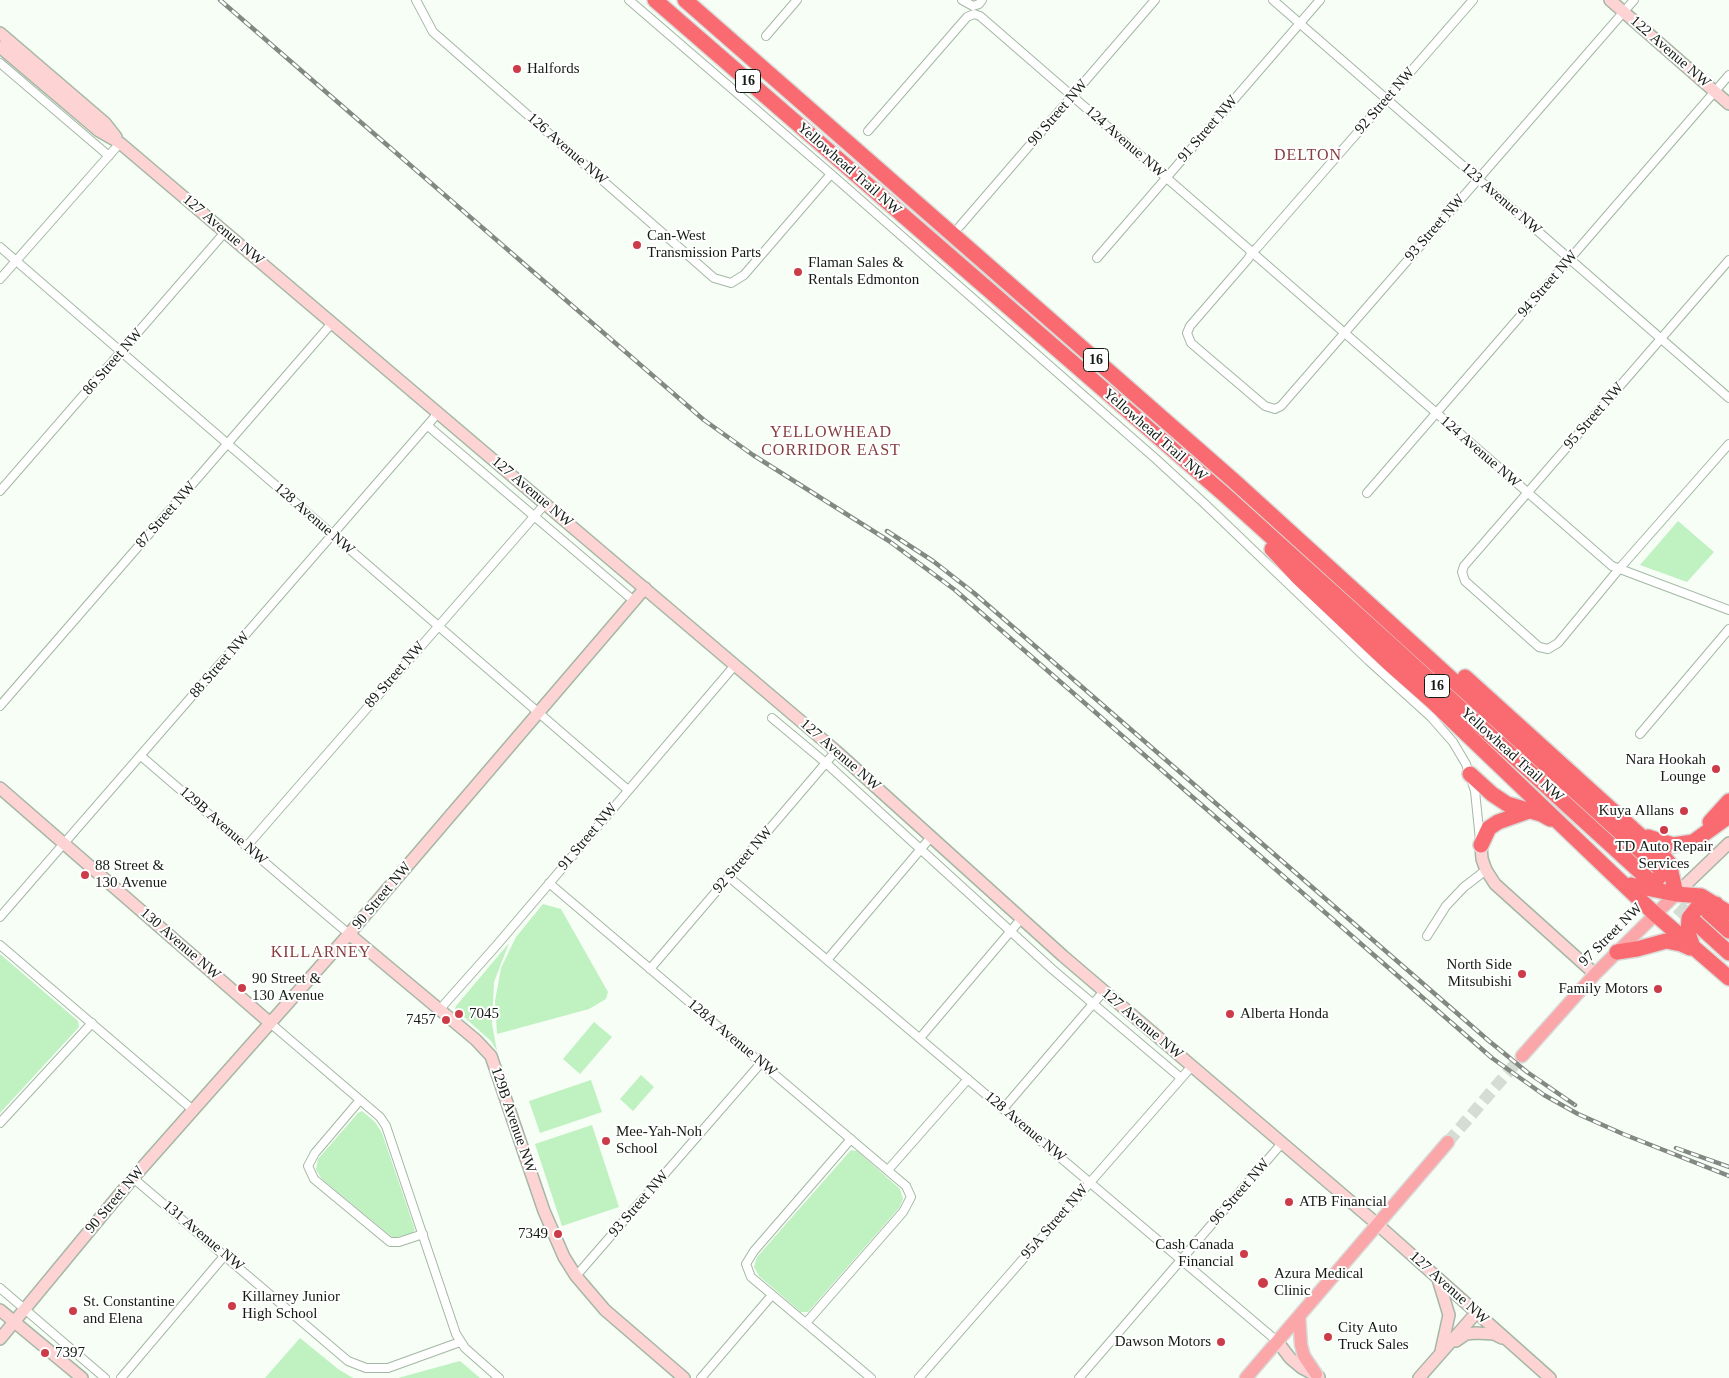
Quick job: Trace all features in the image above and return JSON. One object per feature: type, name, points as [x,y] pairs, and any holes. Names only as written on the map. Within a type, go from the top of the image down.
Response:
[{"type":"highway","name":"Yellowhead Trail NW","points":[[655,0],[1225,495],[1388,642],[1646,883]]},
{"type":"highway","name":"Yellowhead Trail NW","points":[[685,0],[1227,474],[1656,857]]},
{"type":"highway","points":[[1225,495],[1298,577],[1431,700],[1655,914],[1729,978]]},
{"type":"highway","points":[[1336,572],[1396,617],[1500,707],[1635,831],[1656,857],[1662,860],[1662,874],[1655,882],[1634,886],[1618,879]]},
{"type":"highway","points":[[1470,774],[1492,794],[1507,804],[1541,814],[1563,827]]},
{"type":"highway","points":[[1700,838],[1707,826],[1729,801]]},
{"type":"highway","points":[[1481,845],[1489,828],[1498,822],[1530,811]]},
{"type":"highway","points":[[1635,831],[1654,840],[1673,845],[1692,842],[1729,816]]},
{"type":"highway","points":[[1656,857],[1670,863],[1676,894]]},
{"type":"highway","points":[[1646,883],[1676,894],[1701,896],[1729,931]]},
{"type":"highway","points":[[1693,947],[1688,925],[1692,912],[1703,905],[1729,913]]},
{"type":"highway","points":[[1695,922],[1729,953]]},
{"type":"highway","points":[[1617,952],[1666,941],[1688,946],[1706,959]]},
{"type":"main road","name":"97 Street NW","points":[[1522,1056],[1595,974],[1676,894]]},
{"type":"main road","points":[[1246,1378],[1448,1142]]},
{"type":"main road","points":[[1299,1316],[1304,1356],[1318,1376]]},
{"type":"street","name":"126 Avenue NW","points":[[416,0],[433,32],[714,278],[732,283],[744,275],[831,174]]},
{"type":"street","name":"Yellowhead Trail NW","points":[[629,0],[831,174],[1206,505],[1368,660],[1431,717],[1453,742],[1470,774],[1475,791],[1481,845]]},
{"type":"street","points":[[766,36],[797,0]]},
{"type":"street","name":"124 Avenue NW","points":[[962,0],[1612,566],[1729,610]]},
{"type":"street","points":[[868,131],[982,0]]},
{"type":"street","name":"90 Street NW","points":[[960,226],[1155,0]]},
{"type":"street","name":"123 Avenue NW","points":[[1273,0],[1729,398]]},
{"type":"street","name":"91 Street NW","points":[[1097,258],[1320,0]]},
{"type":"street","name":"92 Street NW","points":[[1275,409],[1265,406],[1191,343],[1187,333],[1190,326],[1473,0]]},
{"type":"street","name":"122 Avenue NW","points":[[1610,0],[1729,104]]},
{"type":"street","name":"93 Street NW","points":[[1275,409],[1282,406],[1634,0]]},
{"type":"street","name":"127 Avenue NW","points":[[0,33],[6,60],[105,124],[120,142],[836,751],[1021,919],[1377,1224],[1550,1378]]},
{"type":"street","name":"127 Avenue NW","points":[[0,47],[6,60],[108,156]]},
{"type":"street","name":"94 Street NW","points":[[1367,493],[1729,74]]},
{"type":"street","points":[[0,279],[120,142]]},
{"type":"street","name":"86 Street NW","points":[[0,491],[225,232]]},
{"type":"street","name":"128 Avenue NW","points":[[0,247],[628,790]]},
{"type":"street","name":"95 Street NW","points":[[1620,569],[1558,643],[1548,649],[1539,646],[1465,581],[1462,572],[1464,566],[1729,260]]},
{"type":"street","name":"87 Street NW","points":[[0,706],[332,323]]},
{"type":"street","name":"88 Street NW","points":[[0,917],[438,414]]},
{"type":"street","name":"127 Avenue NW","points":[[428,426],[634,601]]},
{"type":"street","points":[[1620,569],[1729,444]]},
{"type":"street","name":"89 Street NW","points":[[246,847],[545,504]]},
{"type":"street","name":"90 Street NW","points":[[0,1339],[133,1178],[269,1022],[349,934],[645,588]]},
{"type":"street","points":[[1640,734],[1729,629]]},
{"type":"street","name":"91 Street NW","points":[[440,1009],[735,665]]},
{"type":"street","name":"127 Avenue NW","points":[[772,718],[826,763],[1010,931],[1181,1078]]},
{"type":"street","name":"92 Street NW","points":[[650,969],[836,751]]},
{"type":"street","name":"129B Avenue NW","points":[[142,756],[246,847],[440,1009],[476,1040],[491,1056],[544,1212],[554,1237],[576,1276],[605,1310],[684,1378]]},
{"type":"street","name":"130 Avenue NW","points":[[0,788],[380,1117],[386,1126],[460,1342],[500,1378]]},
{"type":"street","points":[[827,960],[931,837]]},
{"type":"street","name":"97 Street NW","points":[[1676,894],[1729,842]]},
{"type":"street","points":[[1481,845],[1482,858],[1486,870],[1495,884],[1595,974]]},
{"type":"street","points":[[1427,936],[1446,906],[1464,887],[1486,870]]},
{"type":"street","name":"128 Avenue NW","points":[[729,877],[1182,1260],[1276,1342],[1290,1358],[1302,1368],[1318,1376]]},
{"type":"street","name":"128A Avenue NW","points":[[549,883],[906,1186],[911,1197],[903,1212],[806,1323]]},
{"type":"street","points":[[920,1038],[1021,919]]},
{"type":"street","points":[[0,945],[193,1110]]},
{"type":"street","points":[[1003,1109],[1104,991]]},
{"type":"street","points":[[0,1123],[92,1024]]},
{"type":"street","name":"93 Street NW","points":[[576,1276],[761,1063]]},
{"type":"street","name":"95A Street NW","points":[[920,1378],[1192,1066]]},
{"type":"street","points":[[888,1170],[968,1079]]},
{"type":"street","points":[[360,1100],[315,1153],[308,1166],[314,1179],[390,1242],[399,1242],[423,1234]]},
{"type":"street","points":[[851,1139],[754,1251],[746,1264],[751,1277],[870,1378]]},
{"type":"street","name":"96 Street NW","points":[[1079,1378],[1282,1143]]},
{"type":"street","name":"131 Avenue NW","points":[[133,1178],[348,1361],[366,1368],[388,1368],[460,1342]]},
{"type":"street","points":[[122,1378],[225,1255]]},
{"type":"street","points":[[1438,1277],[1449,1315],[1441,1353]]},
{"type":"street","points":[[0,1288],[105,1378]]},
{"type":"street","points":[[701,1378],[772,1295]]},
{"type":"street","points":[[0,1310],[82,1378]]},
{"type":"street","points":[[1419,1378],[1476,1312]]},
{"type":"street","points":[[1441,1353],[1466,1334],[1488,1333],[1507,1339]]},
{"type":"green space","points":[[1678,521],[1714,552],[1687,582],[1640,565]]},
{"type":"green space","points":[[543,904],[561,909],[608,992],[606,999],[589,1009],[497,1034],[495,1001],[501,968],[516,937]]},
{"type":"green space","points":[[509,943],[494,982],[492,1024],[497,1051],[491,1041],[455,1009]]},
{"type":"green space","points":[[0,954],[78,1021],[79,1027],[0,1113]]},
{"type":"green space","points":[[594,1022],[612,1037],[580,1074],[563,1059]]},
{"type":"green space","points":[[641,1075],[654,1087],[633,1111],[620,1099]]},
{"type":"green space","points":[[591,1080],[602,1112],[540,1133],[529,1101]]},
{"type":"green space","points":[[362,1111],[375,1122],[382,1133],[415,1230],[412,1233],[392,1237],[322,1179],[316,1170],[318,1159],[358,1113]]},
{"type":"green space","points":[[592,1125],[619,1207],[562,1226],[535,1144]]},
{"type":"green space","points":[[851,1150],[857,1151],[900,1189],[903,1199],[899,1208],[808,1312],[801,1312],[759,1276],[754,1267],[757,1257]]},
{"type":"green space","points":[[300,1338],[338,1369],[353,1378],[265,1378]]},
{"type":"green space","points":[[460,1361],[480,1378],[398,1378]]},
{"type":"tunnel","points":[[1661,891],[1695,922]]},
{"type":"tunnel","points":[[1448,1142],[1522,1056]]},
{"type":"railway","points":[[220,0],[704,420],[753,455],[889,541],[955,590],[1492,1058],[1544,1095],[1578,1114],[1729,1176]]},
{"type":"railway","points":[[887,531],[933,561],[974,593],[1489,1041],[1527,1072],[1575,1105]]},
{"type":"railway","points":[[1676,1148],[1729,1167]]},
{"type":"place","name":"Halfords","points":[[517,69]]},
{"type":"place","name":"Can-West Transmission Parts","points":[[637,245]]},
{"type":"place","name":"Flaman Sales & Rentals Edmonton","points":[[798,272]]},
{"type":"place","name":"Nara Hookah Lounge","points":[[1716,769]]},
{"type":"place","name":"Kuya Allans","points":[[1684,811]]},
{"type":"place","name":"TD Auto Repair Services","points":[[1664,830]]},
{"type":"place","name":"88 Street & 130 Avenue","points":[[85,875]]},
{"type":"place","name":"North Side Mitsubishi","points":[[1522,974]]},
{"type":"place","name":"90 Street & 130 Avenue","points":[[242,988]]},
{"type":"place","name":"Family Motors","points":[[1658,989]]},
{"type":"place","name":"7045","points":[[459,1014]]},
{"type":"place","name":"Alberta Honda","points":[[1230,1014]]},
{"type":"place","name":"7457","points":[[446,1020]]},
{"type":"place","name":"Mee-Yah-Noh School","points":[[606,1141]]},
{"type":"place","name":"ATB Financial","points":[[1289,1202]]},
{"type":"place","name":"7349","points":[[558,1234]]},
{"type":"place","name":"Cash Canada Financial","points":[[1244,1254]]},
{"type":"place","name":"Azura Medical Clinic","points":[[1263,1283]]},
{"type":"place","name":"Killarney Junior High School","points":[[232,1306]]},
{"type":"place","name":"St. Constantine and Elena","points":[[73,1311]]},
{"type":"place","name":"City Auto Truck Sales","points":[[1328,1337]]},
{"type":"place","name":"Dawson Motors","points":[[1221,1342]]},
{"type":"place","name":"7397","points":[[45,1353]]},
{"type":"district","name":"DELTON","points":[[1308,156]]},
{"type":"district","name":"YELLOWHEAD CORRIDOR EAST","points":[[831,442]]},
{"type":"district","name":"KILLARNEY","points":[[321,953]]}]
